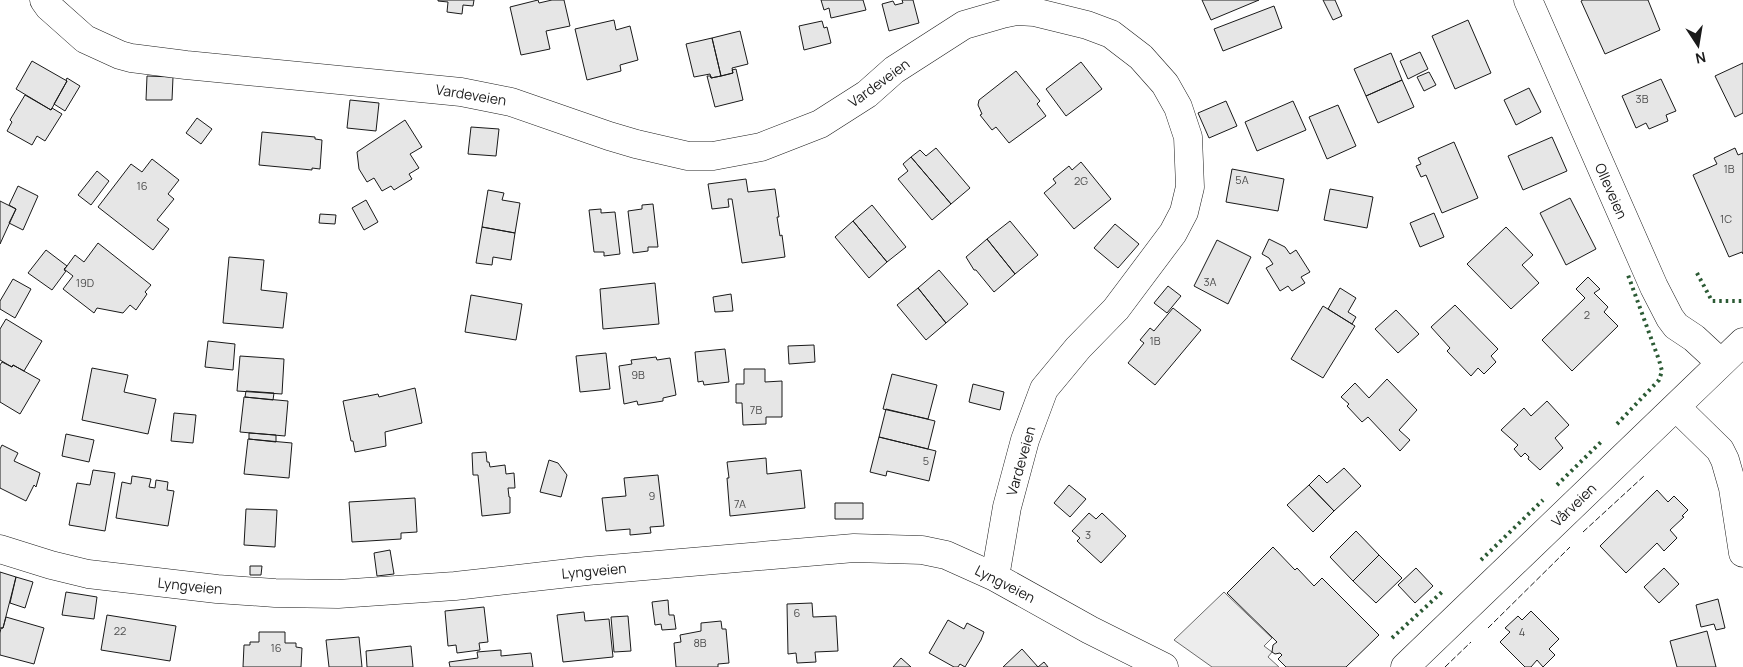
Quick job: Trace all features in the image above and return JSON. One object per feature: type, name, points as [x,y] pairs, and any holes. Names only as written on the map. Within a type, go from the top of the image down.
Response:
[{"type":"street","name":"Vardeveien","points":[[44,0],[49,7],[85,39],[131,58],[460,92],[511,102],[609,136],[688,156],[713,156],[761,147],[820,124],[867,94],[894,70],[964,26],[1001,7],[1017,11],[1034,12],[1087,25],[1111,34],[1141,57],[1165,84],[1178,107],[1188,137],[1190,187],[1184,212],[1173,233],[1116,309],[1078,348],[1044,389],[1025,440],[1010,498],[995,577]]},
{"type":"street","name":"Olleveien","points":[[1528,0],[1621,215],[1670,318],[1676,326],[1694,338],[1721,364]]},
{"type":"street","name":"Vårveien","points":[[1406,667],[1743,342]]},
{"type":"street","points":[[1676,407],[1720,450],[1725,460],[1733,488],[1743,553]]},
{"type":"street","name":"Lyngveien","points":[[0,549],[88,574],[174,585],[275,593],[338,594],[455,586],[587,571],[854,548],[922,550],[946,555],[995,577],[1090,630],[1164,667]]},
{"type":"shaded area","points":[[1224,592],[1272,638],[1264,646],[1272,652],[1268,657],[1279,667],[1212,667],[1174,640]]},
{"type":"building","points":[[438,0],[474,0],[473,6],[463,5],[462,14],[447,12],[448,2]]},
{"type":"building","points":[[538,0],[539,3],[564,0],[570,26],[546,31],[550,49],[521,55],[510,7]]},
{"type":"building","points":[[821,0],[863,0],[866,10],[831,18],[829,8],[824,10]]},
{"type":"building","points":[[902,0],[913,0],[919,23],[889,31],[882,4],[893,1],[895,5],[903,3]]},
{"type":"building","points":[[1202,0],[1259,0],[1211,20]]},
{"type":"building","points":[[1323,0],[1335,0],[1342,16],[1333,20]]},
{"type":"building","points":[[1648,0],[1660,30],[1605,54],[1581,1]]},
{"type":"building","points":[[1274,6],[1282,28],[1223,51],[1214,29]]},
{"type":"building","points":[[614,20],[616,30],[630,26],[638,60],[620,65],[621,71],[587,80],[575,29]]},
{"type":"building","points":[[1468,20],[1491,73],[1455,89],[1432,36]]},
{"type":"building","points":[[822,21],[824,28],[827,27],[831,43],[804,50],[799,26]]},
{"type":"building","points":[[740,31],[748,64],[732,68],[733,73],[721,76],[712,38]]},
{"type":"building","points":[[712,38],[721,76],[711,78],[710,74],[694,77],[686,44]]},
{"type":"building","points":[[1420,52],[1428,69],[1408,79],[1400,61]]},
{"type":"building","points":[[1391,53],[1402,80],[1366,96],[1354,69]]},
{"type":"building","points":[[32,61],[67,81],[51,110],[16,89]]},
{"type":"building","points":[[1081,62],[1102,89],[1066,116],[1046,89]]},
{"type":"building","points":[[1743,63],[1743,113],[1735,117],[1715,76]]},
{"type":"building","points":[[736,69],[743,100],[715,107],[707,76],[711,76],[711,78],[721,76],[733,73],[732,70]]},
{"type":"building","points":[[1016,71],[1040,101],[1037,104],[1046,116],[1009,143],[996,127],[992,130],[980,115],[982,114],[978,105],[979,100]]},
{"type":"building","points":[[1429,72],[1436,85],[1424,91],[1417,77]]},
{"type":"building","points":[[147,76],[173,77],[172,100],[146,100]]},
{"type":"building","points":[[67,78],[80,86],[65,111],[54,104]]},
{"type":"building","points":[[1661,79],[1676,111],[1666,115],[1668,121],[1649,129],[1646,123],[1636,128],[1622,96]]},
{"type":"building","points":[[1402,80],[1414,107],[1378,123],[1366,96]]},
{"type":"building","points":[[1529,88],[1541,112],[1516,125],[1504,100]]},
{"type":"building","points":[[25,95],[62,114],[45,141],[37,136],[32,145],[7,131],[12,122],[10,120]]},
{"type":"building","points":[[350,100],[379,103],[376,131],[347,128]]},
{"type":"building","points":[[1226,101],[1237,126],[1209,138],[1198,113]]},
{"type":"building","points":[[1293,101],[1306,130],[1257,151],[1245,122]]},
{"type":"building","points":[[1338,105],[1356,146],[1327,159],[1309,117]]},
{"type":"building","points":[[197,118],[212,129],[201,144],[186,133]]},
{"type":"building","points":[[405,120],[422,147],[410,154],[419,168],[409,174],[412,179],[394,190],[391,186],[382,191],[374,178],[367,182],[359,169],[357,152]]},
{"type":"building","points":[[471,127],[499,129],[496,156],[468,154]]},
{"type":"building","points":[[262,132],[315,137],[315,139],[322,140],[320,169],[312,168],[312,170],[259,165]]},
{"type":"building","points":[[1552,137],[1567,171],[1523,190],[1508,156]]},
{"type":"building","points":[[1454,142],[1478,198],[1442,213],[1426,175],[1421,177],[1416,166],[1421,164],[1418,158]]},
{"type":"building","points":[[936,148],[970,188],[951,204],[911,157],[920,150],[926,156]]},
{"type":"building","points":[[1735,148],[1738,155],[1743,153],[1743,254],[1742,252],[1729,257],[1693,175],[1717,164],[1714,158]]},
{"type":"building","points":[[911,157],[951,204],[932,220],[898,179],[908,171],[903,164]]},
{"type":"building","points":[[152,159],[179,180],[168,194],[174,199],[157,220],[169,229],[153,250],[98,207],[131,164],[142,172]]},
{"type":"building","points":[[1081,162],[1111,199],[1074,229],[1044,193],[1056,183],[1053,179],[1069,166],[1072,170]]},
{"type":"building","points":[[1232,169],[1284,179],[1278,211],[1226,202]]},
{"type":"building","points":[[97,171],[109,181],[91,205],[78,195]]},
{"type":"building","points":[[746,179],[748,192],[775,189],[779,217],[777,217],[785,257],[742,263],[732,199],[728,199],[729,207],[712,209],[708,184]]},
{"type":"building","points":[[18,186],[38,196],[23,230],[9,223],[16,209],[9,205]]},
{"type":"building","points":[[1330,189],[1373,197],[1367,228],[1324,220]]},
{"type":"building","points":[[488,190],[504,193],[502,200],[520,203],[515,233],[482,227]]},
{"type":"building","points":[[1570,198],[1596,249],[1566,265],[1540,213]]},
{"type":"building","points":[[366,200],[378,222],[364,230],[352,208]]},
{"type":"building","points":[[0,201],[16,209],[0,244]]},
{"type":"building","points":[[653,204],[658,247],[648,247],[648,251],[633,253],[628,211],[642,209],[642,205]]},
{"type":"building","points":[[872,205],[906,247],[887,262],[853,221]]},
{"type":"building","points":[[601,209],[601,213],[615,212],[620,254],[604,256],[604,252],[594,252],[589,210]]},
{"type":"building","points":[[1434,213],[1444,237],[1420,247],[1410,223]]},
{"type":"building","points":[[320,214],[336,215],[335,224],[319,223]]},
{"type":"building","points":[[853,221],[887,262],[869,278],[835,237]]},
{"type":"building","points":[[1010,221],[1038,255],[1015,274],[987,239]]},
{"type":"building","points":[[1115,224],[1139,244],[1118,268],[1094,248]]},
{"type":"building","points":[[482,227],[515,233],[511,260],[493,257],[492,265],[476,263]]},
{"type":"building","points":[[1506,227],[1533,255],[1522,265],[1539,283],[1511,309],[1467,264]]},
{"type":"building","points":[[987,239],[1015,274],[994,292],[974,270],[966,257]]},
{"type":"building","points":[[1269,239],[1285,247],[1290,254],[1296,250],[1310,272],[1301,277],[1305,283],[1292,291],[1288,286],[1280,291],[1266,268],[1273,264],[1269,258],[1262,254]]},
{"type":"building","points":[[1217,240],[1251,257],[1228,304],[1194,286]]},
{"type":"building","points":[[98,243],[151,285],[145,292],[147,294],[136,310],[130,305],[123,313],[97,308],[94,313],[63,289],[73,276],[64,269],[75,255],[84,262]]},
{"type":"building","points":[[46,250],[67,266],[64,270],[66,271],[52,290],[28,273]]},
{"type":"building","points":[[229,257],[264,260],[261,290],[287,293],[283,328],[223,323]]},
{"type":"building","points":[[939,270],[968,304],[946,323],[918,288]]},
{"type":"building","points":[[1588,277],[1600,289],[1594,293],[1608,307],[1604,312],[1618,326],[1572,371],[1542,340],[1585,298],[1576,289]]},
{"type":"building","points":[[13,279],[31,289],[15,318],[0,309],[0,301]]},
{"type":"building","points":[[655,283],[659,324],[603,329],[600,289]]},
{"type":"building","points":[[1168,286],[1181,296],[1167,313],[1154,303]]},
{"type":"building","points":[[918,288],[946,323],[926,340],[897,305]]},
{"type":"building","points":[[1340,288],[1356,298],[1348,312],[1356,317],[1352,324],[1328,309]]},
{"type":"building","points":[[731,294],[733,311],[715,312],[713,297]]},
{"type":"building","points":[[471,295],[522,304],[516,340],[465,332]]},
{"type":"building","points":[[1455,305],[1498,349],[1491,356],[1496,362],[1484,374],[1478,368],[1471,376],[1447,351],[1450,348],[1431,327]]},
{"type":"building","points":[[1323,306],[1355,326],[1323,378],[1291,359]]},
{"type":"building","points":[[1173,308],[1201,330],[1155,385],[1128,363],[1144,343],[1140,340],[1150,328],[1154,331]]},
{"type":"building","points":[[1396,310],[1419,334],[1398,353],[1375,329]]},
{"type":"building","points":[[6,319],[42,341],[24,371],[0,360],[0,329]]},
{"type":"building","points":[[208,341],[235,344],[233,370],[205,367]]},
{"type":"building","points":[[814,345],[815,362],[789,364],[788,346]]},
{"type":"building","points":[[725,349],[729,382],[704,385],[703,381],[698,382],[695,352]]},
{"type":"building","points":[[606,353],[610,389],[580,392],[576,356]]},
{"type":"building","points":[[240,356],[284,359],[282,394],[237,391]]},
{"type":"building","points":[[656,357],[657,360],[670,358],[676,395],[663,398],[663,401],[638,405],[637,401],[624,404],[619,366],[632,364],[631,360]]},
{"type":"building","points":[[2,362],[12,367],[13,365],[40,380],[20,414],[0,402],[0,365]]},
{"type":"building","points":[[92,368],[128,375],[124,392],[156,399],[148,434],[82,420]]},
{"type":"building","points":[[744,369],[765,369],[765,382],[782,381],[782,417],[766,417],[766,424],[743,425],[742,403],[736,403],[736,384],[744,384]]},
{"type":"building","points":[[892,374],[937,385],[928,419],[883,409]]},
{"type":"building","points":[[1387,379],[1417,410],[1399,430],[1410,440],[1400,451],[1368,417],[1362,422],[1347,406],[1349,404],[1341,397],[1355,383],[1369,398]]},
{"type":"building","points":[[973,384],[1004,392],[1000,410],[969,402]]},
{"type":"building","points":[[415,388],[422,423],[385,432],[386,446],[355,452],[343,401],[378,394],[379,397]]},
{"type":"building","points":[[246,391],[274,393],[273,400],[245,397]]},
{"type":"building","points":[[244,397],[288,401],[285,436],[240,432]]},
{"type":"building","points":[[1547,401],[1569,425],[1555,438],[1563,448],[1540,470],[1528,459],[1529,457],[1525,453],[1521,457],[1514,449],[1518,445],[1501,430],[1524,408],[1531,416]]},
{"type":"building","points":[[886,409],[935,421],[928,449],[879,437]]},
{"type":"building","points":[[174,413],[196,415],[193,443],[171,441]]},
{"type":"building","points":[[249,433],[276,435],[276,442],[249,439]]},
{"type":"building","points":[[66,434],[94,440],[89,462],[62,456]]},
{"type":"building","points":[[879,437],[936,451],[929,481],[887,471],[886,476],[870,472]]},
{"type":"building","points":[[248,439],[292,443],[289,478],[244,474]]},
{"type":"building","points":[[2,445],[18,453],[14,461],[40,473],[36,487],[34,485],[26,501],[0,488],[0,449]]},
{"type":"building","points":[[486,452],[487,462],[489,462],[490,467],[505,465],[506,474],[514,473],[515,488],[508,488],[510,513],[482,516],[478,475],[473,475],[472,453]]},
{"type":"building","points":[[766,458],[767,474],[801,470],[805,508],[730,516],[727,462]]},
{"type":"building","points":[[549,460],[558,463],[567,475],[561,497],[540,492]]},
{"type":"building","points":[[1344,468],[1361,486],[1334,511],[1309,485],[1319,475],[1327,483]]},
{"type":"building","points":[[93,470],[115,473],[105,531],[69,525],[77,483],[90,485]]},
{"type":"building","points":[[658,475],[664,526],[650,527],[651,533],[630,535],[630,529],[606,531],[602,498],[626,496],[624,478]]},
{"type":"building","points":[[132,476],[151,479],[149,487],[155,488],[156,480],[168,482],[167,490],[174,491],[168,526],[116,518],[122,482],[131,484]]},
{"type":"building","points":[[1069,485],[1086,499],[1070,517],[1054,503]]},
{"type":"building","points":[[1309,485],[1334,511],[1313,532],[1287,505]]},
{"type":"building","points":[[1657,490],[1668,502],[1674,496],[1688,510],[1682,516],[1684,517],[1670,530],[1677,538],[1664,551],[1657,543],[1626,573],[1600,546]]},
{"type":"building","points":[[415,498],[417,532],[401,533],[401,539],[352,542],[349,502]]},
{"type":"building","points":[[835,503],[863,503],[863,519],[835,519]]},
{"type":"building","points":[[246,509],[277,510],[275,547],[244,545]]},
{"type":"building","points":[[1089,513],[1096,519],[1102,513],[1126,536],[1101,563],[1077,541],[1080,538],[1072,531]]},
{"type":"building","points":[[1356,531],[1379,555],[1353,581],[1330,557]]},
{"type":"building","points":[[1273,547],[1295,570],[1297,568],[1314,586],[1322,578],[1379,635],[1346,667],[1286,667],[1278,659],[1282,655],[1272,652],[1273,645],[1277,642],[1227,593]]},
{"type":"building","points":[[390,550],[394,574],[377,576],[374,553]]},
{"type":"building","points":[[1379,555],[1402,578],[1376,603],[1353,581]]},
{"type":"building","points":[[250,566],[262,566],[261,575],[250,575]]},
{"type":"building","points":[[1416,568],[1433,586],[1415,603],[1398,585]]},
{"type":"building","points":[[1664,568],[1679,584],[1659,603],[1644,587]]},
{"type":"building","points":[[0,572],[16,577],[3,628],[0,628]]},
{"type":"building","points":[[16,577],[33,582],[25,608],[10,603]]},
{"type":"building","points":[[66,592],[97,597],[94,619],[62,615]]},
{"type":"building","points":[[1718,599],[1725,628],[1716,630],[1714,624],[1701,627],[1696,605]]},
{"type":"building","points":[[668,600],[669,615],[674,615],[676,629],[662,630],[661,624],[655,625],[652,602]]},
{"type":"building","points":[[812,603],[813,617],[836,616],[838,651],[815,652],[816,662],[797,663],[796,653],[788,654],[787,604]]},
{"type":"building","points":[[484,607],[488,642],[479,643],[480,650],[457,653],[456,645],[448,646],[445,611]]},
{"type":"building","points":[[1531,611],[1559,639],[1549,649],[1555,655],[1543,667],[1537,660],[1531,667],[1525,667],[1500,642],[1510,632],[1505,628],[1518,616],[1522,620]]},
{"type":"building","points":[[584,612],[585,621],[609,619],[613,657],[563,662],[557,615]]},
{"type":"building","points":[[107,615],[176,626],[170,661],[101,650]]},
{"type":"building","points":[[628,616],[631,651],[614,652],[611,617]]},
{"type":"building","points":[[6,617],[44,628],[34,664],[0,655],[0,633]]},
{"type":"building","points":[[948,620],[964,629],[967,623],[984,632],[965,667],[960,664],[958,667],[954,667],[929,653]]},
{"type":"building","points":[[721,621],[722,629],[726,629],[729,663],[718,664],[718,667],[676,667],[674,643],[681,642],[680,635],[701,631],[701,623]]},
{"type":"building","points":[[1707,631],[1716,667],[1677,667],[1670,641]]},
{"type":"building","points":[[259,632],[285,632],[285,643],[296,643],[296,647],[302,648],[301,667],[243,667],[244,645],[250,645],[250,642],[259,642]]},
{"type":"building","points":[[359,637],[362,667],[329,667],[326,640]]},
{"type":"building","points":[[411,646],[413,667],[367,667],[366,651]]},
{"type":"building","points":[[1022,649],[1038,667],[1003,667]]},
{"type":"building","points":[[501,650],[501,656],[531,653],[533,667],[450,667],[449,662],[478,658],[477,652]]},
{"type":"building","points":[[901,658],[911,667],[893,667]]},
{"type":"building","points":[[1044,662],[1048,667],[1038,667]]},
{"type":"hedge","points":[[1697,273],[1712,301],[1743,301]]},
{"type":"hedge","points":[[1617,424],[1659,380],[1662,371],[1628,275]]},
{"type":"hedge","points":[[1557,485],[1603,440]]},
{"type":"hedge","points":[[1481,560],[1543,500]]},
{"type":"hedge","points":[[1392,638],[1443,591]]},
{"type":"fence","points":[[1583,532],[1644,476]]},
{"type":"fence","points":[[1488,628],[1570,547]]},
{"type":"fence","points":[[1445,667],[1471,642]]}]
